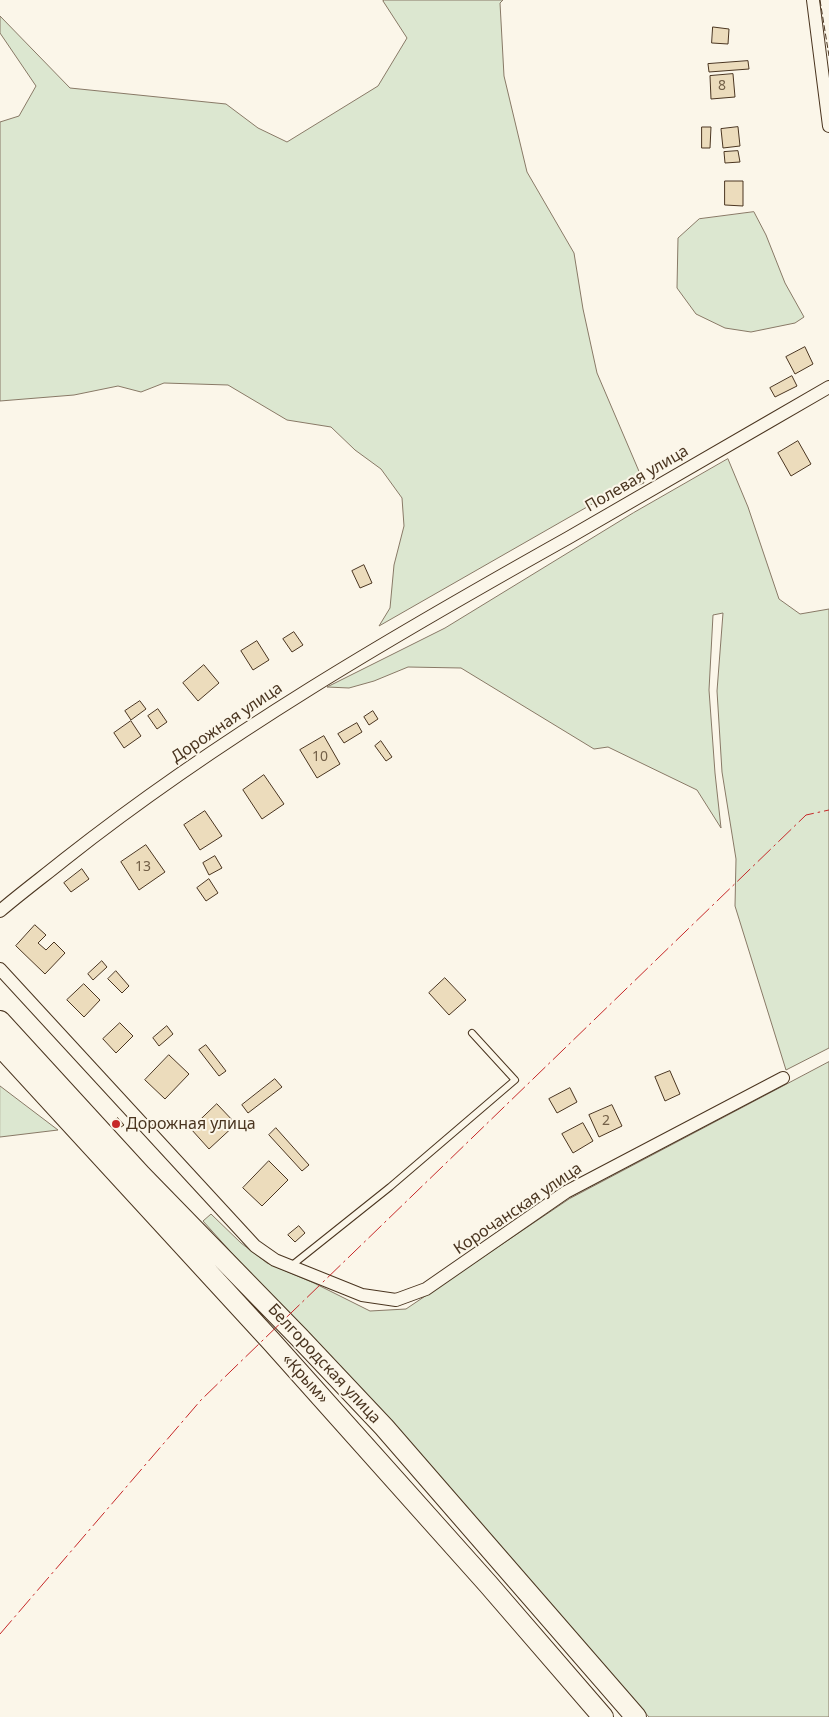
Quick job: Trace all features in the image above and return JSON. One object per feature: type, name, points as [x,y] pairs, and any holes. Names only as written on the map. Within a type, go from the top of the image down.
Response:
[{"type":"main road","name":"Белгородская улица","points":[[0,1021],[141,1175],[299,1336],[384,1428],[636,1717]]},
{"type":"main road","name":"«Крым»","points":[[0,1046],[271,1341],[523,1624],[603,1717]]},
{"type":"main road","points":[[523,1624],[540,1608]]},
{"type":"street","points":[[813,0],[829,126]]},
{"type":"street","name":"Полевая улица","points":[[461,598],[651,491],[829,387]]},
{"type":"street","name":"Дорожная улица","points":[[0,911],[119,816],[235,735],[320,681],[461,598]]},
{"type":"street","points":[[0,969],[255,1246],[276,1260],[291,1266]]},
{"type":"street","name":"Корочанская улица","points":[[291,1266],[362,1295],[396,1300],[426,1289],[566,1192],[784,1078]]},
{"type":"lane","points":[[291,1266],[390,1187],[515,1080],[472,1033]]},
{"type":"green space","points":[[503,0],[500,3],[504,76],[527,172],[574,253],[583,309],[597,373],[644,483],[601,499],[379,626],[390,608],[394,565],[404,526],[402,498],[381,469],[355,450],[331,427],[287,420],[228,385],[164,383],[141,392],[118,386],[74,395],[0,401],[0,122],[19,116],[36,86],[0,33],[0,16],[70,88],[226,104],[258,128],[287,142],[378,86],[407,38],[383,1]]},
{"type":"green space","points":[[754,212],[766,235],[785,283],[804,317],[795,323],[751,332],[725,328],[696,314],[677,288],[678,238],[699,219]]},
{"type":"green space","points":[[728,459],[748,507],[779,599],[800,614],[829,609],[829,1048],[786,1070],[735,906],[736,859],[722,772],[717,691],[723,613],[713,615],[709,690],[721,828],[697,790],[608,747],[594,749],[461,668],[408,667],[374,681],[349,688],[327,687],[445,628],[633,513]]},
{"type":"green space","points":[[829,1062],[829,1717],[649,1717],[203,1221],[211,1214],[241,1243],[267,1263],[314,1283],[370,1311],[406,1309],[569,1199]]},
{"type":"green space","points":[[0,1086],[58,1130],[0,1137]]},
{"type":"building","points":[[713,27],[729,29],[728,44],[712,43]]},
{"type":"building","points":[[748,61],[749,69],[709,72],[708,64]]},
{"type":"building","points":[[733,74],[735,97],[711,99],[710,76]]},
{"type":"building","points":[[702,127],[711,127],[710,148],[702,148]]},
{"type":"building","points":[[738,127],[740,146],[723,148],[721,129]]},
{"type":"building","points":[[738,151],[740,162],[725,163],[724,152]]},
{"type":"building","points":[[725,181],[743,181],[743,206],[725,205]]},
{"type":"building","points":[[805,347],[813,364],[795,374],[786,357]]},
{"type":"building","points":[[792,376],[797,386],[775,397],[770,388]]},
{"type":"building","points":[[798,441],[811,464],[791,476],[778,453]]},
{"type":"building","points":[[364,565],[372,583],[360,588],[352,571]]},
{"type":"building","points":[[294,632],[303,645],[292,652],[283,639]]},
{"type":"building","points":[[257,641],[269,660],[253,670],[241,651]]},
{"type":"building","points":[[204,665],[219,683],[198,701],[183,683]]},
{"type":"building","points":[[140,701],[146,709],[131,720],[125,711]]},
{"type":"building","points":[[158,709],[167,722],[157,729],[148,716]]},
{"type":"building","points":[[373,711],[378,719],[369,725],[364,717]]},
{"type":"building","points":[[131,721],[141,736],[124,748],[114,733]]},
{"type":"building","points":[[357,723],[362,732],[344,743],[338,734]]},
{"type":"building","points":[[324,736],[340,764],[317,778],[300,750]]},
{"type":"building","points":[[381,741],[392,757],[386,761],[375,746]]},
{"type":"building","points":[[264,775],[284,804],[262,819],[243,790]]},
{"type":"building","points":[[205,811],[222,836],[200,850],[184,825]]},
{"type":"building","points":[[146,845],[165,872],[139,890],[121,862]]},
{"type":"building","points":[[215,856],[222,868],[209,875],[203,863]]},
{"type":"building","points":[[82,869],[89,879],[71,892],[64,883]]},
{"type":"building","points":[[209,879],[218,893],[206,901],[197,888]]},
{"type":"building","points":[[35,925],[46,935],[38,943],[46,950],[54,942],[65,953],[45,974],[16,946]]},
{"type":"building","points":[[102,961],[107,967],[93,980],[88,974]]},
{"type":"building","points":[[116,971],[129,986],[122,993],[108,979]]},
{"type":"building","points":[[445,978],[466,1000],[449,1015],[429,993]]},
{"type":"building","points":[[84,984],[100,1000],[84,1017],[67,1000]]},
{"type":"building","points":[[120,1023],[133,1036],[116,1053],[103,1039]]},
{"type":"building","points":[[167,1026],[173,1034],[159,1046],[153,1038]]},
{"type":"building","points":[[206,1045],[226,1071],[219,1076],[199,1050]]},
{"type":"building","points":[[169,1055],[189,1074],[165,1099],[145,1080]]},
{"type":"building","points":[[670,1071],[680,1094],[665,1101],[655,1077]]},
{"type":"building","points":[[275,1079],[282,1087],[248,1113],[242,1105]]},
{"type":"building","points":[[570,1088],[577,1102],[557,1113],[549,1099]]},
{"type":"building","points":[[217,1104],[236,1124],[209,1149],[191,1129]]},
{"type":"building","points":[[612,1105],[622,1126],[599,1137],[589,1115]]},
{"type":"building","points":[[118,1118],[124,1125],[121,1127],[115,1120]]},
{"type":"building","points":[[583,1123],[593,1141],[573,1153],[562,1134]]},
{"type":"building","points":[[276,1128],[309,1165],[302,1171],[269,1135]]},
{"type":"building","points":[[269,1161],[288,1180],[262,1206],[243,1188]]},
{"type":"building","points":[[299,1226],[305,1233],[295,1242],[288,1235]]},
{"type":"fence","points":[[820,0],[829,56]]},
{"type":"power","points":[[0,1634],[201,1400],[806,815],[829,810]]},
{"type":"place","name":"Дорожная улица","points":[[116,1124]]}]
